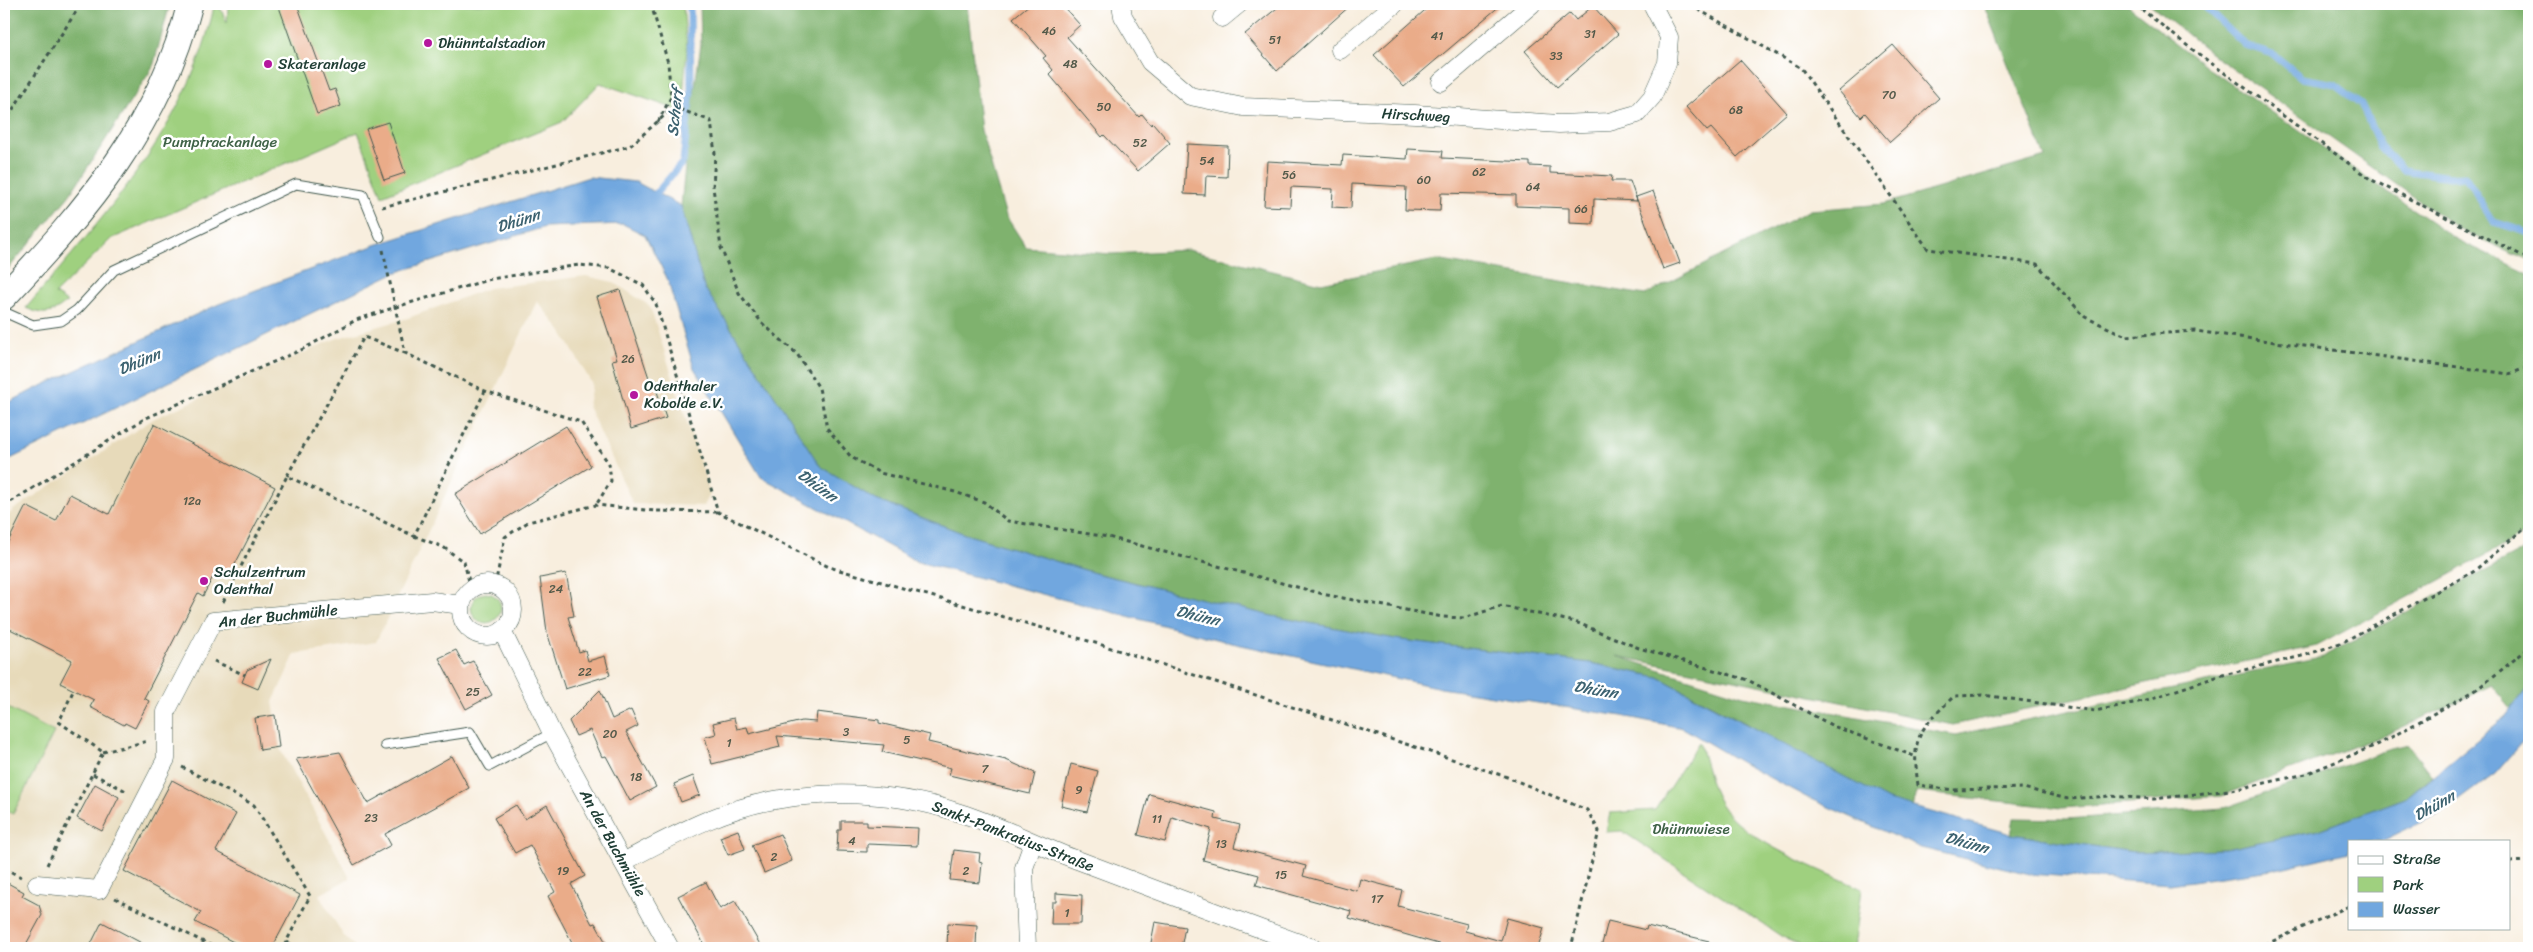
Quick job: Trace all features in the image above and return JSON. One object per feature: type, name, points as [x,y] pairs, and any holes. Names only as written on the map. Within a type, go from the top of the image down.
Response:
[{"type":"main road","points":[[4,296],[63,232],[107,176],[135,135],[155,102],[173,63],[190,4]]},
{"type":"street","name":"Hirschweg","points":[[1121,4],[1123,16],[1150,62],[1190,96],[1243,107],[1416,114],[1559,124],[1609,122],[1637,114],[1652,97],[1667,63],[1670,37],[1652,4]]},
{"type":"street","points":[[1222,18],[1239,4]]},
{"type":"street","points":[[1340,50],[1395,4]]},
{"type":"street","points":[[1441,82],[1532,4]]},
{"type":"street","points":[[482,584],[495,585],[507,593],[512,606],[511,620],[502,631],[490,636],[478,634],[468,628],[461,617],[461,605],[470,589],[482,584]]},
{"type":"street","name":"An der Buchmühle","points":[[99,890],[166,759],[166,712],[213,621],[432,601],[461,605]]},
{"type":"street","name":"An der Buchmühle","points":[[502,631],[552,733],[670,948]]},
{"type":"street","name":"Sankt-Pankratius-Straße","points":[[623,862],[697,824],[779,799],[832,794],[885,796],[918,801],[961,813],[1033,843],[1312,948]]},
{"type":"street","points":[[1027,948],[1024,868],[1033,843]]},
{"type":"street","points":[[37,884],[99,890]]},
{"type":"lane","points":[[4,312],[33,325],[62,320],[77,310],[114,270],[296,184],[364,195],[380,237]]},
{"type":"lane","points":[[386,745],[470,732],[490,766],[552,733]]},
{"type":"path","points":[[4,123],[80,4]]},
{"type":"path","points":[[651,4],[668,63],[671,97],[657,124]]},
{"type":"path","points":[[1683,4],[1692,6],[1801,68],[1928,249],[2037,264],[2085,318],[2126,336],[2195,331],[2509,374],[2529,367]]},
{"type":"path","points":[[2135,4],[2189,47],[2370,179],[2529,259]]},
{"type":"path","points":[[370,210],[630,146],[674,107],[691,112],[711,121],[715,154],[713,188],[721,248],[739,293],[762,323],[797,354],[819,388],[827,428],[851,457],[880,473],[955,492],[984,502],[1008,522],[1108,537],[1327,595],[1443,617],[1464,618],[1502,606],[1575,622],[1639,648],[1748,680],[1833,726],[1914,756]]},
{"type":"path","points":[[380,237],[394,293],[405,353]]},
{"type":"path","points":[[4,506],[144,419],[303,349],[356,320],[491,279],[579,265],[609,268],[643,286],[656,304],[718,512]]},
{"type":"path","points":[[213,621],[287,476],[364,337],[405,353],[485,391],[581,422],[609,464],[611,480],[596,505]]},
{"type":"path","points":[[414,536],[485,391]]},
{"type":"path","points":[[287,476],[414,536],[443,547],[464,562],[470,589]]},
{"type":"path","points":[[495,585],[504,537],[528,522],[596,505],[655,511],[718,512],[829,567],[1109,647],[1507,777],[1587,810],[1599,831],[1571,948]]},
{"type":"path","points":[[2529,524],[2473,572],[2343,642],[2306,655],[2218,676],[2143,701],[2095,711],[1983,696],[1954,696],[1922,728],[1914,756],[1918,785],[1953,790],[2024,788],[2068,799],[2110,796],[2154,799],[2238,789],[2306,774],[2379,744],[2476,690],[2529,648]]},
{"type":"path","points":[[209,658],[245,675]]},
{"type":"path","points":[[74,689],[59,722],[103,752],[166,738]]},
{"type":"path","points":[[37,884],[103,752]]},
{"type":"path","points":[[166,759],[254,805],[310,896],[284,948]]},
{"type":"path","points":[[93,774],[144,801]]},
{"type":"path","points":[[2510,862],[2529,862]]},
{"type":"path","points":[[99,890],[216,948]]},
{"type":"path","points":[[2258,948],[2348,906]]},
{"type":"path","points":[[287,942],[298,948]]},
{"type":"shaded area","name":"Schulzentrum Odenthal","points":[[586,276],[613,282],[650,306],[710,494],[704,506],[633,504],[588,406],[592,384],[562,332],[537,301],[376,642],[295,654],[273,702],[281,751],[350,878],[319,895],[345,938],[357,948],[4,948],[4,520],[13,510],[155,418],[335,339],[408,318],[489,288]]},
{"type":"green space","points":[[4,4],[170,4],[153,67],[69,196],[4,274]]},
{"type":"green space","name":"Pumptrackanlage","points":[[228,4],[683,4],[687,49],[682,108],[681,111],[600,83],[562,122],[382,196],[358,132],[111,239],[55,294],[67,302],[57,310],[48,313],[26,308],[84,240],[140,168],[164,130],[185,91],[202,49],[214,6],[220,7],[227,23]]},
{"type":"green space","points":[[700,4],[967,4],[981,130],[1006,216],[1026,247],[1111,254],[1188,250],[1321,283],[1436,260],[1645,295],[1810,210],[1884,204],[2045,157],[1984,4],[2126,4],[2208,68],[2456,239],[2529,274],[2529,532],[2317,646],[1953,725],[1617,656],[1743,696],[1955,735],[2320,658],[2529,547],[2529,685],[2512,709],[2492,685],[2390,733],[2221,796],[2062,808],[1916,792],[1912,808],[1888,800],[1794,752],[1740,720],[1658,677],[1590,663],[1401,640],[1272,616],[1095,573],[965,534],[876,500],[820,466],[704,287],[681,206],[689,127],[701,44]]},
{"type":"green space","points":[[2150,4],[2529,4],[2529,260],[2462,231],[2216,57]]},
{"type":"green space","points":[[486,593],[497,597],[501,608],[497,619],[486,623],[475,619],[471,608],[475,597]]},
{"type":"green space","points":[[4,706],[54,732],[13,814],[4,810]]},
{"type":"green space","name":"Dhünnwiese","points":[[1699,742],[1716,796],[1731,817],[1746,830],[1784,853],[1862,889],[1854,948],[1812,948],[1790,942],[1622,831],[1606,832],[1610,813],[1655,810]]},
{"type":"green space","points":[[2408,745],[2432,776],[2408,797],[2319,830],[2225,849],[2134,852],[2011,834],[2014,818],[2067,819],[2224,808],[2391,749]]},
{"type":"water","name":"Dhünn","points":[[589,177],[636,182],[681,206],[704,287],[820,466],[876,500],[965,534],[1095,573],[1272,616],[1401,640],[1590,663],[1658,677],[1888,800],[2011,834],[2134,852],[2225,849],[2319,830],[2408,797],[2506,716],[2529,686],[2529,735],[2495,774],[2446,810],[2384,840],[2348,840],[2348,852],[2272,870],[2170,884],[2030,874],[1921,848],[1806,797],[1742,763],[1683,728],[1622,716],[1441,688],[1232,643],[918,562],[761,477],[694,368],[667,278],[645,235],[623,224],[545,227],[394,273],[4,462],[4,405],[219,304],[375,245]]},
{"type":"building","points":[[278,4],[297,4],[329,91],[335,89],[341,106],[317,114]]},
{"type":"building","points":[[1030,4],[1061,4],[1080,25],[1067,37],[1139,117],[1142,114],[1151,125],[1153,123],[1170,143],[1138,171],[1104,135],[1102,137],[1049,74],[1053,70],[1043,58],[1046,56],[1013,18]]},
{"type":"building","points":[[1282,4],[1352,4],[1277,71],[1245,34]]},
{"type":"building","points":[[1432,4],[1502,4],[1404,87],[1374,55]]},
{"type":"building","points":[[1593,6],[1618,34],[1557,87],[1525,51],[1570,13],[1576,20]]},
{"type":"building","points":[[1893,45],[1939,98],[1890,142],[1865,113],[1861,117],[1839,91]]},
{"type":"building","points":[[1740,60],[1787,113],[1737,157],[1711,128],[1707,131],[1686,107]]},
{"type":"building","points":[[388,122],[405,173],[384,180],[366,129]]},
{"type":"building","points":[[1187,144],[1228,146],[1227,177],[1206,176],[1205,195],[1184,194]]},
{"type":"building","points":[[1408,149],[1443,151],[1442,158],[1530,162],[1530,166],[1550,167],[1550,173],[1612,176],[1611,181],[1630,181],[1637,201],[1594,199],[1593,224],[1569,223],[1569,208],[1516,206],[1516,195],[1441,193],[1440,211],[1405,210],[1406,187],[1352,184],[1351,208],[1332,207],[1333,189],[1291,187],[1290,207],[1264,206],[1267,161],[1342,165],[1343,155],[1407,159]]},
{"type":"building","points":[[1653,191],[1680,263],[1663,269],[1636,197]]},
{"type":"building","points":[[620,290],[650,381],[653,380],[666,418],[631,429],[612,360],[617,359],[597,297]]},
{"type":"building","points":[[154,424],[275,487],[229,576],[217,569],[203,596],[198,593],[144,698],[149,701],[135,728],[125,723],[124,725],[90,707],[94,700],[60,683],[72,660],[4,626],[4,550],[26,506],[56,521],[70,494],[109,514]]},
{"type":"building","points":[[566,426],[591,466],[480,534],[455,494]]},
{"type":"building","points":[[566,573],[574,616],[568,617],[579,652],[585,650],[588,661],[605,656],[610,675],[565,689],[547,632],[540,578]]},
{"type":"building","points":[[456,650],[464,665],[473,661],[492,695],[466,709],[439,658]]},
{"type":"building","points":[[271,659],[258,689],[242,682],[247,670]]},
{"type":"building","points":[[600,690],[612,719],[631,710],[638,726],[626,732],[656,787],[630,801],[606,756],[602,757],[590,730],[576,736],[569,721]]},
{"type":"building","points":[[817,712],[879,720],[879,723],[930,735],[928,742],[1006,760],[1035,773],[1030,794],[949,775],[951,768],[882,752],[884,745],[777,736],[780,747],[712,764],[705,737],[716,734],[713,723],[734,718],[737,729],[747,727],[749,734],[802,721],[816,722]]},
{"type":"building","points":[[275,715],[279,747],[260,750],[255,718]]},
{"type":"building","points":[[340,752],[368,803],[452,756],[469,788],[385,834],[391,845],[354,865],[296,759]]},
{"type":"building","points":[[1071,764],[1098,771],[1087,812],[1061,806]]},
{"type":"building","points":[[693,776],[700,795],[681,802],[674,784]]},
{"type":"building","points":[[172,780],[236,814],[216,851],[300,895],[272,948],[245,948],[195,922],[201,912],[124,871]]},
{"type":"building","points":[[95,784],[119,797],[102,831],[77,818]]},
{"type":"building","points":[[1149,794],[1216,812],[1215,819],[1240,825],[1234,847],[1306,866],[1303,876],[1357,891],[1360,879],[1402,890],[1398,906],[1467,924],[1465,931],[1501,941],[1507,918],[1544,928],[1538,948],[1452,948],[1349,918],[1351,911],[1256,885],[1259,875],[1203,860],[1211,829],[1172,817],[1165,842],[1138,835]]},
{"type":"building","points":[[516,805],[525,819],[547,805],[585,876],[571,884],[592,924],[595,923],[609,948],[575,948],[548,896],[555,892],[530,845],[515,853],[494,818]]},
{"type":"building","points":[[841,821],[867,821],[867,826],[918,828],[917,846],[867,844],[867,852],[837,851],[838,830],[841,830]]},
{"type":"building","points":[[738,830],[745,849],[728,855],[720,837]]},
{"type":"building","points":[[780,834],[792,861],[764,873],[752,845]]},
{"type":"building","points":[[954,850],[980,853],[979,862],[982,863],[980,883],[950,880]]},
{"type":"building","points":[[4,881],[24,892],[22,896],[39,905],[42,915],[24,948],[4,948]]},
{"type":"building","points":[[706,882],[720,909],[735,901],[762,948],[706,948],[678,896]]},
{"type":"building","points":[[1056,893],[1082,895],[1081,924],[1051,924],[1052,902],[1056,902]]},
{"type":"building","points":[[1608,921],[1646,930],[1647,926],[1709,941],[1708,948],[1601,948]]},
{"type":"building","points":[[102,922],[151,948],[89,948]]},
{"type":"building","points":[[1155,922],[1185,927],[1181,948],[1150,948]]},
{"type":"building","points":[[948,923],[977,925],[976,946],[973,946],[973,948],[947,948]]},
{"type":"waterway","name":"Scherf","points":[[653,197],[683,162],[691,90],[690,4]]},
{"type":"waterway","points":[[2202,4],[2245,45],[2273,54],[2302,78],[2335,84],[2361,104],[2380,146],[2403,170],[2450,177],[2465,176],[2494,222],[2529,233]]},
{"type":"place","name":"Dhünntalstadion","points":[[428,43]]},
{"type":"place","name":"Skateranlage","points":[[268,64]]},
{"type":"place","name":"Odenthaler Kobolde e.V.","points":[[634,395]]},
{"type":"place","name":"Schulzentrum Odenthal","points":[[204,581]]}]
